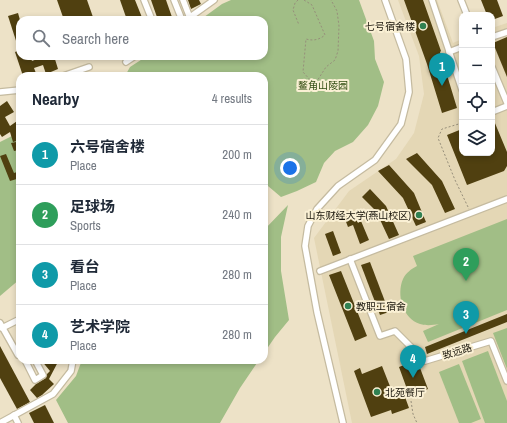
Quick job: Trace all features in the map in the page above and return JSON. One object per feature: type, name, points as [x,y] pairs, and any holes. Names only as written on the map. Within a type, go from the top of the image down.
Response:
[{"type":"street","points":[[144,0],[150,16]]},
{"type":"street","points":[[174,0],[180,16]]},
{"type":"street","points":[[183,0],[187,16]]},
{"type":"street","points":[[192,16],[214,0]]},
{"type":"street","points":[[343,423],[317,312],[305,246],[308,226],[317,209],[338,186],[375,160],[401,124],[409,92],[406,59],[385,0]]},
{"type":"street","points":[[432,0],[460,84]]},
{"type":"street","points":[[461,0],[466,12]]},
{"type":"street","points":[[495,36],[507,32]]},
{"type":"street","points":[[449,52],[459,49]]},
{"type":"street","points":[[75,72],[89,67]]},
{"type":"street","points":[[495,75],[507,105],[495,111]]},
{"type":"street","points":[[0,92],[16,90]]},
{"type":"street","points":[[320,270],[507,199]]},
{"type":"street","name":"致远路","points":[[350,259],[380,336],[395,330],[425,361],[491,341],[507,381]]},
{"type":"street","points":[[16,320],[1,326],[16,352]]},
{"type":"street","points":[[27,364],[35,380],[43,375],[37,364]]},
{"type":"street","points":[[0,423],[53,394],[71,371],[72,364]]},
{"type":"street","points":[[14,415],[18,423]]},
{"type":"path","points":[[298,0],[292,10],[299,25]]},
{"type":"path","points":[[304,0],[312,5],[325,35],[318,39],[306,39],[303,72],[312,82],[317,82],[326,67],[335,60],[338,51],[339,26],[337,12],[331,0]]},
{"type":"path","points":[[459,124],[442,129],[438,138],[455,180],[471,213]]},
{"type":"path","points":[[411,401],[413,414],[417,423]]},
{"type":"shaded area","name":"山东财经大学(燕山校区)","points":[[398,0],[437,0],[453,43],[459,40],[459,156],[495,156],[495,27],[507,23],[507,423],[352,423],[314,238],[349,191],[396,159],[414,133],[424,94],[419,56]]},
{"type":"green space","name":"鳌角山陵园","points":[[231,0],[359,0],[374,41],[375,59],[384,82],[378,106],[368,125],[353,142],[335,151],[324,163],[316,182],[281,197],[268,186],[268,72],[127,72],[130,67],[141,60],[268,60],[268,16],[206,16],[222,4]]},
{"type":"green space","points":[[16,134],[16,282],[0,296],[0,142]]},
{"type":"green space","points":[[288,205],[281,237],[281,271],[289,320],[268,347],[268,226]]},
{"type":"green space","points":[[507,219],[507,310],[428,342],[423,331],[439,324],[420,324],[409,317],[402,306],[400,292],[403,279],[409,271],[417,266],[413,256]]},
{"type":"green space","points":[[507,328],[507,369],[493,333]]},
{"type":"green space","points":[[488,351],[507,401],[507,423],[485,423],[462,361]]},
{"type":"green space","points":[[80,364],[256,364],[240,388],[220,423],[68,423],[56,400],[76,376]]},
{"type":"green space","points":[[459,364],[481,419],[471,423],[459,423],[439,372]]},
{"type":"building","points":[[57,0],[87,0],[93,16],[63,16]]},
{"type":"building","points":[[120,0],[135,0],[141,16],[126,16]]},
{"type":"building","points":[[151,0],[166,0],[172,16],[157,16]]},
{"type":"building","points":[[188,0],[199,0],[201,4],[191,9]]},
{"type":"building","points":[[404,0],[423,0],[441,51],[440,52],[457,108],[442,113],[427,64]]},
{"type":"building","points":[[481,0],[497,0],[503,16],[495,19],[495,12],[486,12]]},
{"type":"building","points":[[18,13],[19,16],[16,16],[16,41],[8,16]]},
{"type":"building","points":[[507,37],[507,77],[495,48],[495,42]]},
{"type":"building","points":[[18,60],[55,60],[58,69],[51,72],[45,72],[43,65],[34,68],[36,72],[22,72]]},
{"type":"building","points":[[7,101],[14,112],[5,117],[10,126],[16,122],[16,141],[13,142],[10,132],[2,137],[0,134],[0,106]]},
{"type":"building","points":[[495,123],[507,152],[507,166],[504,171],[467,185],[447,135],[459,130],[459,156],[495,156]]},
{"type":"building","points":[[16,142],[16,151],[14,151],[11,143]]},
{"type":"building","points":[[417,153],[442,181],[455,209],[445,213],[432,185],[406,159]]},
{"type":"building","points":[[6,154],[14,173],[16,172],[16,179],[10,181],[0,156]]},
{"type":"building","points":[[389,165],[414,193],[426,222],[416,226],[403,198],[378,171]]},
{"type":"building","points":[[370,189],[386,206],[399,235],[389,239],[376,211],[362,197]]},
{"type":"building","points":[[352,210],[358,223],[361,221],[369,240],[360,244],[353,225],[348,227],[343,214]]},
{"type":"building","points":[[333,231],[341,253],[333,256],[325,234]]},
{"type":"building","points":[[370,262],[389,312],[380,315],[361,265]]},
{"type":"building","name":"教职工宿舍","points":[[341,271],[367,336],[355,341],[329,275]]},
{"type":"building","points":[[507,314],[507,322],[427,354],[425,347]]},
{"type":"building","points":[[0,346],[30,402],[17,409],[0,378]]},
{"type":"building","name":"北苑餐厅","points":[[417,360],[428,389],[405,397],[409,408],[392,414],[391,410],[371,417],[354,371],[360,368],[362,374],[382,366],[393,394],[407,389],[399,367]]},
{"type":"building","points":[[44,364],[57,364],[49,379],[54,384],[37,398],[30,390],[46,378],[50,371]]},
{"type":"building","points":[[45,405],[54,423],[34,423],[29,413]]},
{"type":"place","name":"七号宿舍楼","points":[[423,26]]},
{"type":"place","name":"六号宿舍楼","points":[[442,86]]},
{"type":"place","name":"山东财经大学(燕山校区)","points":[[419,215]]},
{"type":"place","name":"足球场","points":[[466,281]]},
{"type":"place","name":"教职工宿舍","points":[[348,306]]},
{"type":"place","name":"看台","points":[[466,334]]},
{"type":"place","name":"艺术学院","points":[[413,378]]},
{"type":"place","name":"北苑餐厅","points":[[377,392]]}]
